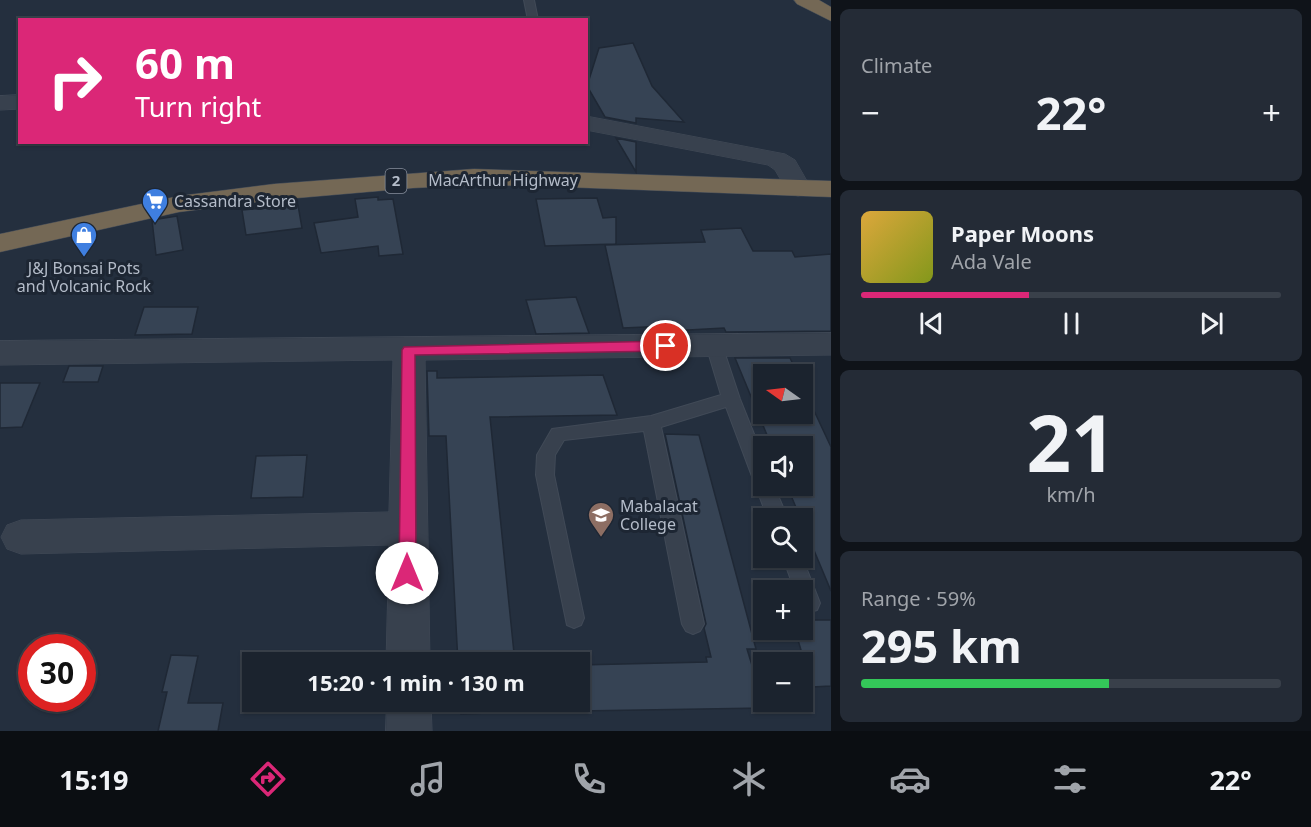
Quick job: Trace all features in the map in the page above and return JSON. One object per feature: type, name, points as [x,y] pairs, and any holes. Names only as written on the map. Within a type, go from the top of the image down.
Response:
[{"type":"highway","points":[[804,0],[831,15]]},
{"type":"highway","name":"MacArthur Highway","points":[[0,243],[190,202],[413,180],[474,177],[536,178],[831,189]]},
{"type":"street","points":[[0,103],[18,102]]},
{"type":"street","points":[[588,123],[776,159],[786,165],[798,188]]},
{"type":"street","points":[[0,353],[831,344]]},
{"type":"street","points":[[408,652],[409,350]]},
{"type":"street","points":[[21,537],[407,528]]},
{"type":"street","points":[[409,712],[409,731]]},
{"type":"lane","points":[[529,0],[532,18]]},
{"type":"lane","points":[[714,345],[731,399],[753,456]]},
{"type":"lane","points":[[574,618],[545,475],[546,455],[558,434],[651,423],[731,399]]},
{"type":"lane","points":[[651,423],[693,624]]},
{"type":"building","points":[[633,43],[652,86],[684,122],[636,118],[636,123],[605,117],[588,88],[599,48]]},
{"type":"building","points":[[616,138],[636,142],[636,172]]},
{"type":"building","points":[[378,197],[378,200],[393,199],[403,254],[379,256],[378,246],[321,253],[314,223],[358,217],[355,199]]},
{"type":"building","points":[[597,198],[603,218],[616,217],[616,244],[545,246],[536,199]]},
{"type":"building","points":[[298,205],[302,228],[246,235],[242,210]]},
{"type":"building","points":[[177,216],[183,250],[156,255],[152,220]]},
{"type":"building","points":[[741,228],[753,251],[792,251],[795,257],[831,254],[831,331],[726,332],[724,328],[670,331],[668,326],[623,328],[605,245],[705,242],[701,230]]},
{"type":"building","points":[[576,297],[589,333],[536,334],[526,300]]},
{"type":"building","points":[[144,307],[198,307],[192,334],[135,335]]},
{"type":"building","points":[[735,358],[790,358],[793,364],[753,364],[753,401]]},
{"type":"building","points":[[69,366],[103,366],[98,382],[63,382]]},
{"type":"building","points":[[427,371],[437,371],[437,378],[603,375],[617,415],[490,417],[514,652],[457,652],[446,436],[429,436]]},
{"type":"building","points":[[0,383],[40,383],[22,427],[0,428]]},
{"type":"building","points":[[813,409],[831,447],[831,591],[813,548],[813,508],[796,508],[791,496],[813,496],[813,436],[767,436],[762,424],[813,424]]},
{"type":"building","points":[[665,434],[699,435],[756,649],[747,649],[753,669],[753,708],[590,711],[590,665],[707,662],[706,657],[711,657],[704,628],[706,624]]},
{"type":"building","points":[[307,455],[303,497],[251,498],[256,456]]},
{"type":"building","points":[[813,620],[831,620],[831,686],[813,687],[813,652],[802,652],[798,640],[813,640]]},
{"type":"building","points":[[171,655],[198,656],[188,703],[223,703],[218,731],[158,731],[167,692],[162,692]]},
{"type":"building","points":[[461,712],[520,712],[461,714]]},
{"type":"place","name":"Cassandra Store","points":[[155,224]]},
{"type":"place","name":"J&J Bonsai Pots and Volcanic Rock","points":[[84,258]]},
{"type":"place","name":"Mabalacat College","points":[[601,538]]},
{"type":"route","points":[[407,573],[409,350],[666,346]]}]
